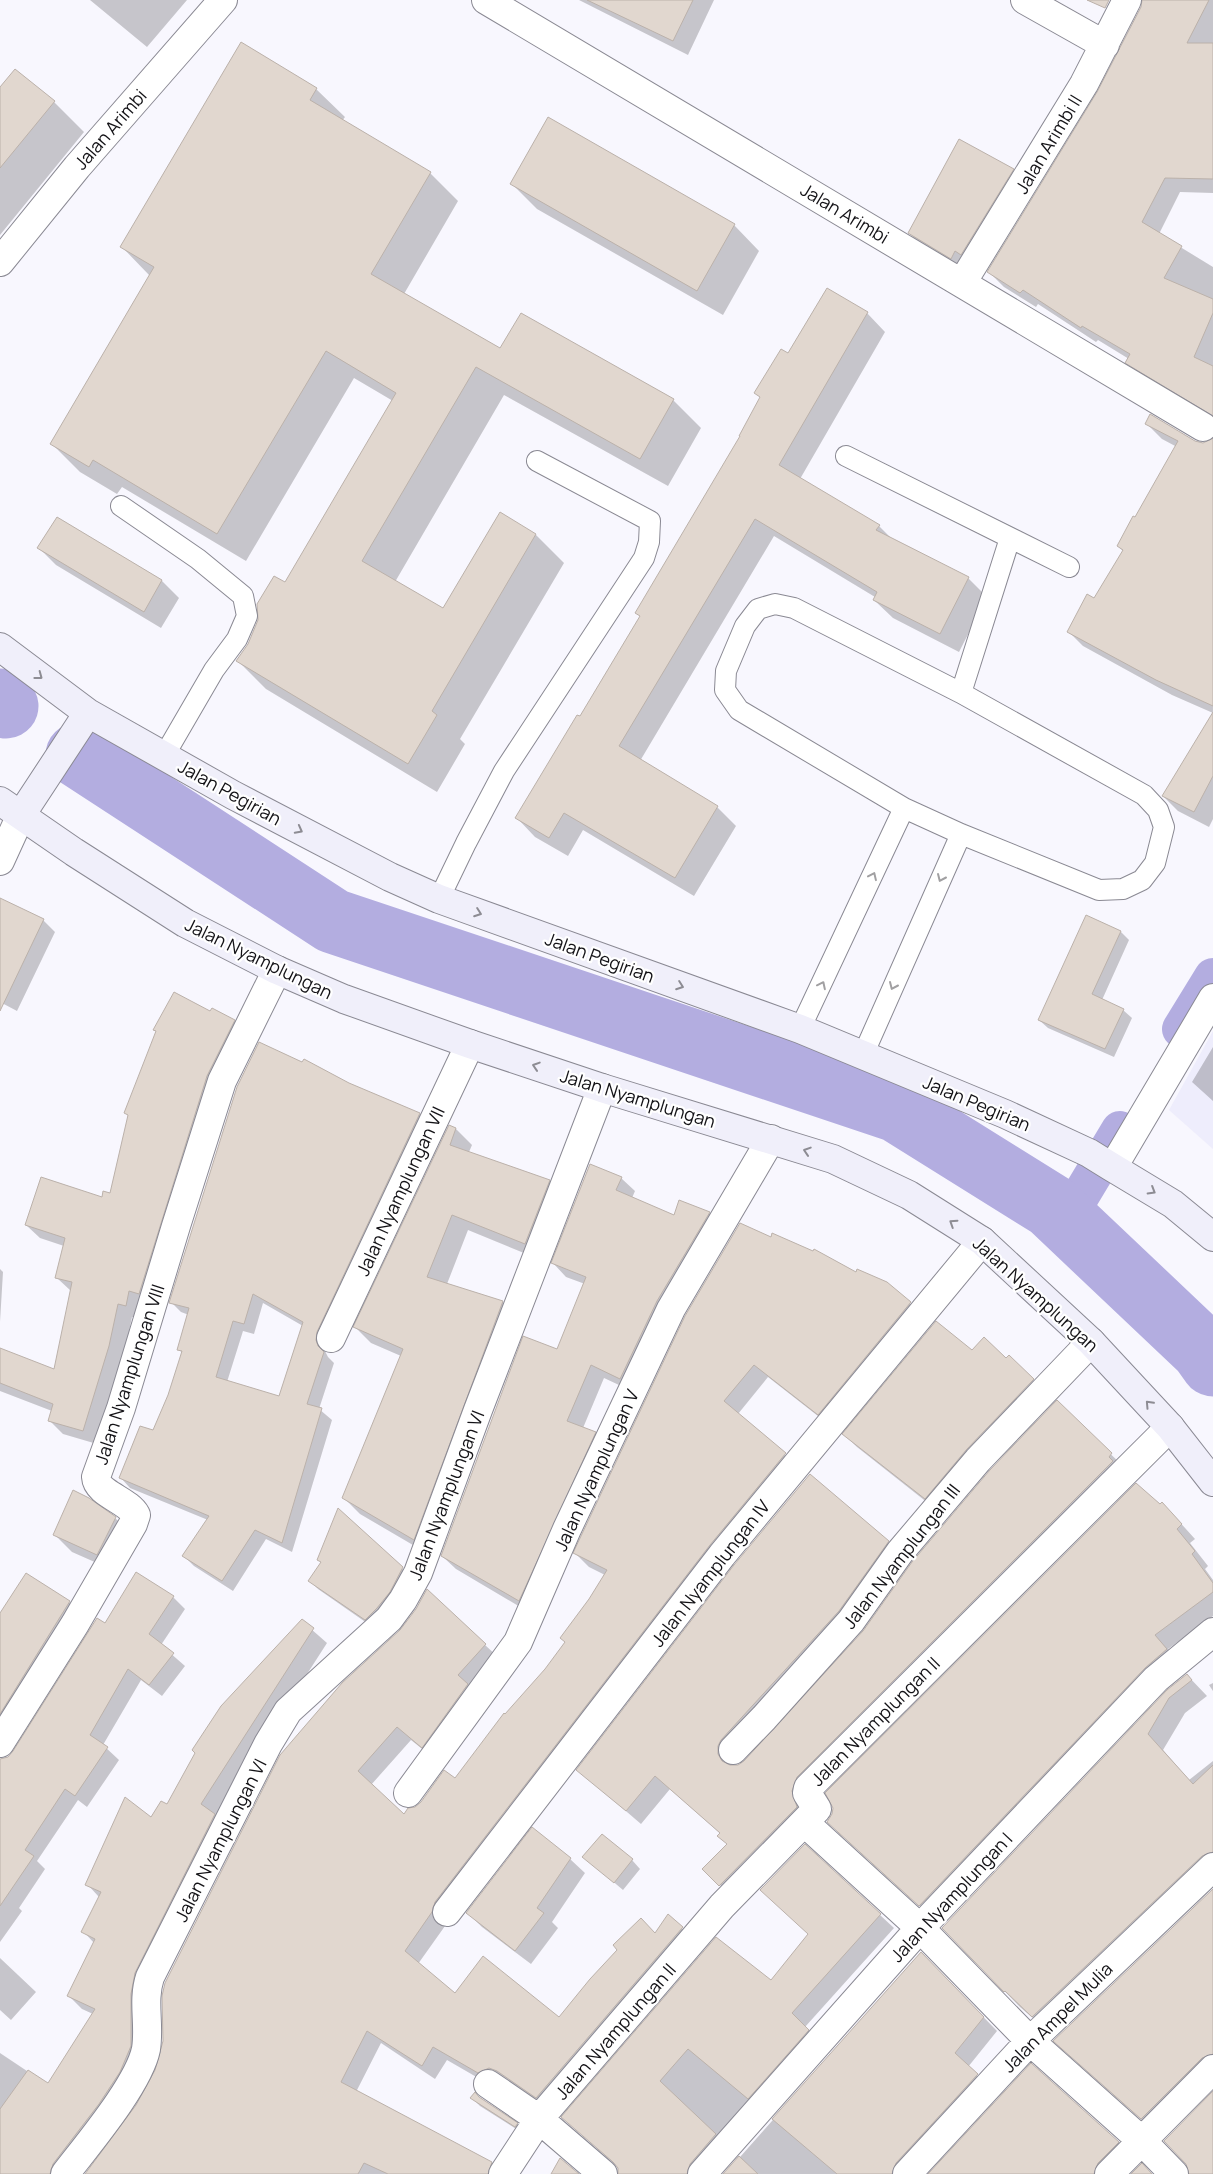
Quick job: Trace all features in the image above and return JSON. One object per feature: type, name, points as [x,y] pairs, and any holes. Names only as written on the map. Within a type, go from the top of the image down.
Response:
[{"type":"main road","name":"Jalan Pegirian","points":[[0,647],[88,713],[232,795],[390,877],[439,899],[800,1029],[1004,1114],[1104,1162],[1173,1204],[1213,1237]]},
{"type":"main road","points":[[10,808],[88,713]]},
{"type":"main road","name":"Jalan Nyamplungan","points":[[10,808],[74,852],[185,922],[276,970],[344,999],[470,1044],[602,1088],[833,1159],[909,1195],[982,1241],[1091,1342],[1170,1427],[1213,1482]]},
{"type":"street","name":"Jalan Arimbi","points":[[0,262],[77,167],[223,0]]},
{"type":"street","name":"Jalan Arimbi","points":[[486,0],[1203,427]]},
{"type":"street","points":[[1025,0],[1105,45]]},
{"type":"street","name":"Jalan Arimbi II","points":[[962,283],[1084,84],[1126,0]]},
{"type":"street","points":[[0,862],[10,808]]},
{"type":"street","name":"Jalan Nyamplungan VIII","points":[[0,1743],[75,1624],[134,1524],[136,1515],[132,1508],[101,1488],[96,1483],[96,1477],[122,1408],[176,1226],[222,1081],[276,970]]},
{"type":"street","points":[[1104,1162],[1213,998]]},
{"type":"street","name":"Jalan Nyamplungan VII","points":[[331,1338],[470,1044]]},
{"type":"street","name":"Jalan Nyamplungan VI","points":[[65,2174],[130,2085],[143,2059],[146,2047],[145,1997],[150,1976],[268,1744],[288,1711],[389,1619],[418,1574],[478,1410],[602,1088]]},
{"type":"street","name":"Jalan Nyamplungan V","points":[[408,1793],[518,1642],[567,1529],[672,1309],[771,1139]]},
{"type":"street","name":"Jalan Nyamplungan IV","points":[[447,1912],[722,1555],[982,1241]]},
{"type":"street","name":"Jalan Nyamplungan III","points":[[733,1750],[852,1621],[900,1552],[978,1460],[1091,1342]]},
{"type":"street","name":"Jalan Nyamplungan II","points":[[503,2174],[539,2119],[722,1906],[817,1809],[807,1793],[808,1788],[1170,1427]]},
{"type":"street","name":"Jalan Nyamplungan I","points":[[702,2174],[920,1928],[1156,1680],[1213,1632]]},
{"type":"street","points":[[805,1823],[920,1928],[1030,2041],[1142,2141],[1174,2174]]},
{"type":"street","name":"Jalan Ampel Mulia","points":[[908,2174],[1030,2041],[1213,1867]]},
{"type":"street","points":[[1109,2174],[1213,2069]]},
{"type":"street","points":[[488,2084],[539,2119],[603,2174]]},
{"type":"lane","points":[[846,456],[1069,567]]},
{"type":"lane","points":[[439,899],[504,771],[644,558],[648,542],[650,521],[537,461]]},
{"type":"lane","points":[[121,506],[198,559],[243,596],[247,616],[237,639],[214,670],[164,756]]},
{"type":"lane","points":[[961,693],[1010,538]]},
{"type":"lane","points":[[775,604],[794,608],[961,693],[1144,795],[1158,810],[1164,827],[1155,863],[1142,880],[1122,889],[1100,890],[961,834],[904,808],[739,710],[725,690],[726,671],[745,626],[758,608],[775,604]]},
{"type":"lane","points":[[800,1029],[904,808]]},
{"type":"lane","points":[[863,1055],[961,834]]},
{"type":"shaded area","points":[[1213,1031],[1213,1149],[1169,1110]]},
{"type":"building","points":[[587,0],[693,0],[673,41]]},
{"type":"building","points":[[1087,0],[1109,0],[1105,8]]},
{"type":"building","points":[[1142,0],[1209,0],[1187,43],[1213,43],[1213,179],[1165,178],[1142,222],[1182,246],[1164,278],[1213,299],[1213,313],[1194,357],[1213,366],[1213,416],[1125,363],[1130,354],[1082,326],[1081,328],[1023,290],[1020,293],[987,272],[1097,92],[1141,7]]},
{"type":"building","points":[[241,42],[317,88],[310,100],[431,172],[371,274],[500,348],[521,313],[674,399],[640,459],[476,367],[362,561],[443,608],[500,512],[536,534],[432,711],[437,715],[408,764],[236,661],[248,644],[258,620],[257,604],[274,576],[285,582],[396,393],[326,351],[217,534],[93,460],[89,467],[50,444],[154,267],[120,247]]},
{"type":"building","points":[[15,69],[55,101],[0,168],[0,87]]},
{"type":"building","points":[[548,117],[735,224],[697,291],[510,184]]},
{"type":"building","points":[[959,139],[1014,169],[961,255],[955,251],[951,259],[908,233]]},
{"type":"building","points":[[827,288],[868,312],[779,465],[880,525],[876,530],[969,577],[940,634],[873,600],[877,592],[755,519],[619,746],[718,806],[675,878],[564,813],[549,838],[515,818],[577,715],[580,716],[640,616],[635,613],[740,436],[760,397],[754,393],[781,349],[788,353]]},
{"type":"building","points":[[1150,414],[1195,441],[1203,443],[1213,438],[1213,706],[1156,680],[1067,632],[1087,594],[1094,598],[1123,550],[1117,546],[1178,441],[1145,424]]},
{"type":"building","points":[[57,517],[162,580],[144,612],[37,548]]},
{"type":"building","points":[[1213,712],[1213,776],[1194,812],[1162,796]]},
{"type":"building","points":[[0,898],[44,919],[0,1011]]},
{"type":"building","points":[[1086,915],[1121,931],[1092,994],[1124,1009],[1105,1049],[1038,1020]]},
{"type":"building","points":[[174,992],[210,1011],[212,1008],[235,1020],[207,1076],[139,1294],[129,1291],[126,1306],[118,1304],[109,1346],[83,1431],[48,1421],[53,1404],[0,1383],[0,1348],[54,1369],[72,1282],[55,1278],[65,1238],[25,1225],[41,1177],[102,1197],[103,1191],[110,1193],[128,1115],[124,1113],[156,1031],[153,1030]]},
{"type":"building","points":[[259,1042],[302,1062],[304,1059],[349,1083],[420,1113],[317,1332],[316,1340],[318,1346],[324,1352],[307,1404],[322,1408],[282,1543],[255,1530],[222,1581],[182,1556],[209,1516],[119,1478],[140,1426],[153,1430],[168,1395],[182,1351],[177,1350],[189,1308],[169,1303],[237,1087]],"holes":[[[253,1294],[303,1322],[279,1396],[216,1377],[233,1321],[244,1324]]]},
{"type":"building","points":[[449,1125],[456,1128],[450,1145],[550,1180],[525,1244],[452,1215],[427,1277],[503,1301],[414,1540],[342,1498],[403,1349],[353,1327]]},
{"type":"building","points":[[590,1164],[622,1177],[616,1190],[674,1215],[679,1200],[710,1212],[657,1301],[620,1379],[591,1365],[567,1421],[596,1432],[519,1601],[441,1556],[523,1336],[557,1349],[586,1277],[551,1263]]},
{"type":"building","points":[[740,1223],[771,1237],[772,1233],[813,1251],[814,1249],[856,1272],[857,1269],[887,1282],[911,1302],[818,1415],[754,1365],[724,1401],[786,1453],[710,1545],[435,1902],[432,1912],[405,1951],[455,1993],[483,1956],[559,2017],[617,1950],[613,1945],[641,1918],[655,1933],[668,1914],[683,1927],[536,2098],[497,2071],[489,2068],[478,2073],[433,2047],[422,2066],[367,2031],[341,2082],[492,2162],[488,2174],[388,2174],[364,2163],[358,2174],[85,2174],[136,2105],[155,2070],[163,2041],[162,1996],[165,1983],[280,1755],[342,1683],[400,1630],[416,1609],[427,1589],[486,1644],[458,1675],[468,1684],[422,1748],[397,1727],[358,1771],[404,1814],[408,1808],[415,1807],[421,1802],[444,1770],[455,1778],[504,1713],[545,1669],[565,1642],[560,1638],[589,1599],[607,1570],[573,1553],[685,1316]]},
{"type":"building","points":[[936,1321],[972,1350],[984,1337],[1006,1358],[1009,1355],[1034,1379],[967,1449],[925,1499],[842,1434]]},
{"type":"building","points":[[1057,1400],[1112,1453],[1109,1457],[1113,1461],[797,1777],[792,1791],[797,1807],[719,1886],[702,1869],[727,1844],[717,1836],[720,1833],[655,1776],[626,1811],[576,1770],[734,1565],[810,1474],[889,1541],[839,1611],[721,1740],[718,1746],[718,1754],[722,1761],[730,1765],[738,1765],[744,1761],[863,1631],[912,1562],[990,1470]]},
{"type":"building","points":[[1136,1483],[1160,1504],[1162,1502],[1182,1524],[1177,1529],[1195,1551],[1192,1554],[1213,1583],[1213,1592],[1155,1635],[1167,1649],[1145,1668],[919,1906],[827,1822],[833,1808],[825,1793]]},
{"type":"building","points":[[73,1490],[89,1498],[116,1517],[97,1555],[53,1535]]},
{"type":"building","points":[[338,1508],[403,1567],[390,1592],[365,1620],[308,1581],[321,1562],[317,1560]]},
{"type":"building","points":[[136,1572],[174,1596],[149,1634],[174,1653],[149,1685],[128,1669],[90,1735],[108,1747],[75,1796],[65,1789],[25,1850],[34,1856],[0,1906],[0,1759],[8,1757],[13,1751],[97,1618],[105,1623]]},
{"type":"building","points":[[26,1573],[70,1601],[0,1714],[0,1613]]},
{"type":"building","points":[[302,1619],[314,1628],[201,1804],[215,1814],[135,1973],[131,1994],[131,2046],[120,2072],[99,2104],[53,2164],[50,2174],[0,2174],[0,2109],[28,2070],[48,2083],[95,2009],[67,1996],[95,1939],[81,1932],[101,1892],[85,1885],[125,1797],[151,1817],[161,1801],[167,1804],[195,1753],[192,1750],[221,1706]]},
{"type":"building","points":[[1187,1674],[1192,1680],[1169,1698],[1148,1734],[1193,1784],[1213,1765],[1213,1852],[1202,1856],[1032,2017],[1004,1992],[942,1928],[1167,1690]]},
{"type":"building","points":[[532,1827],[571,1858],[537,1908],[544,1913],[515,1951],[466,1913]]},
{"type":"building","points":[[602,1834],[633,1859],[614,1883],[582,1857]]},
{"type":"building","points":[[805,1844],[881,1914],[792,2013],[809,2030],[748,2099],[688,2049],[660,2081],[716,2134],[690,2164],[687,2174],[618,2174],[618,2168],[613,2162],[561,2117],[716,1937],[771,1980],[808,1934],[760,1890]]},
{"type":"building","points":[[1213,1889],[1213,2054],[1202,2058],[1141,2119],[1053,2041]]},
{"type":"building","points":[[921,1952],[984,2017],[955,2053],[978,2074],[896,2163],[892,2174],[837,2174],[772,2119]]},
{"type":"building","points":[[1031,2063],[1119,2142],[1098,2163],[1094,2174],[928,2174]]},
{"type":"building","points":[[1213,2091],[1213,2174],[1189,2174],[1186,2164],[1164,2141]]},
{"type":"building","points":[[475,2092],[479,2097],[518,2123],[515,2127],[470,2098]]},
{"type":"building","points":[[739,2156],[758,2174],[723,2174]]},
{"type":"building","points":[[560,2158],[579,2174],[551,2174]]},
{"type":"building","points":[[1142,2163],[1152,2174],[1131,2174]]},
{"type":"waterway","points":[[0,701],[6,706]]},
{"type":"waterway","points":[[78,755],[333,921],[897,1110],[1051,1206],[1203,1350],[1213,1364]]},
{"type":"waterway","points":[[1181,1029],[1213,977]]},
{"type":"waterway","points":[[1066,1220],[1120,1130]]}]
